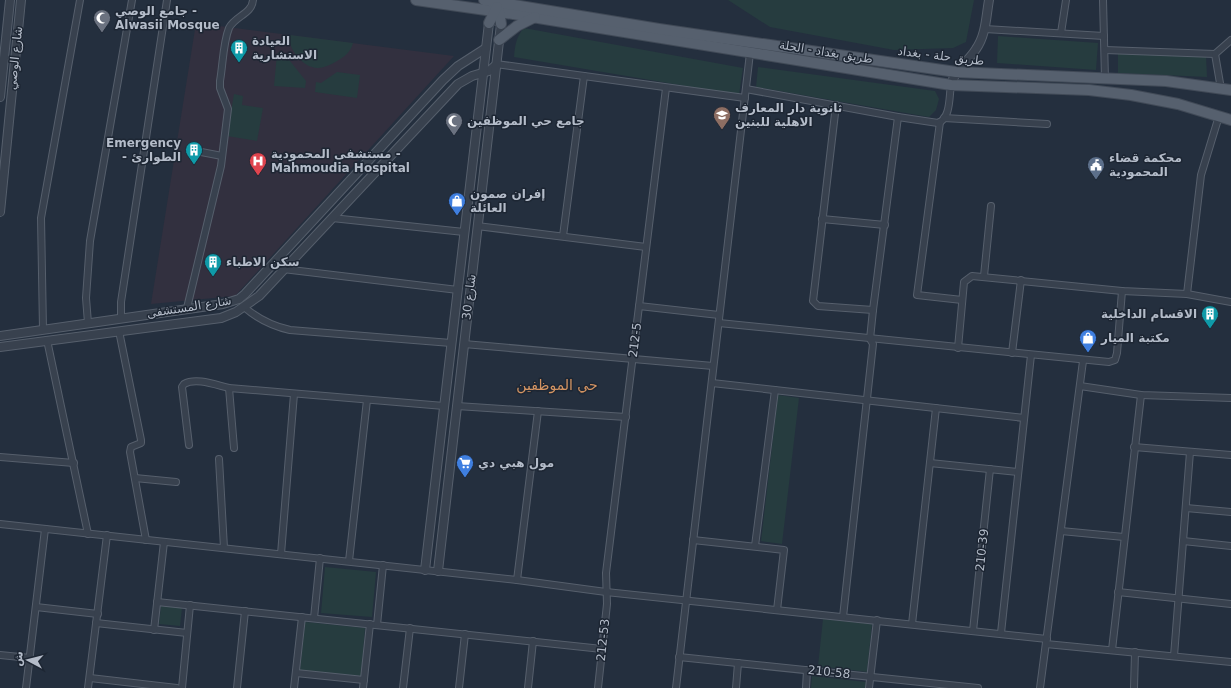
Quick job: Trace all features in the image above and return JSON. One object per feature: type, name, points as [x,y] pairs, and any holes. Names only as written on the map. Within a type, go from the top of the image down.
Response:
[{"type":"main road","name":"طريق بغداد - الحلة","points":[[416,0],[492,7],[535,17],[951,85],[1089,90],[1131,95],[1160,100],[1231,120]]},
{"type":"main road","points":[[489,23],[485,14],[492,7]]},
{"type":"main road","points":[[489,23],[492,7]]},
{"type":"main road","points":[[492,7],[501,24]]},
{"type":"main road","name":"طريق حلة - بغداد","points":[[492,7],[956,72],[1166,82],[1226,89]]},
{"type":"main road","points":[[499,40],[517,26],[535,17]]},
{"type":"street","name":"شارع الوصي","points":[[0,97],[10,0]]},
{"type":"street","name":"شارع الوصي","points":[[0,212],[21,0]]},
{"type":"street","points":[[43,329],[41,218],[80,0]]},
{"type":"street","points":[[88,323],[86,298],[90,241],[132,0]]},
{"type":"street","points":[[120,318],[121,302],[167,0]]},
{"type":"street","points":[[187,308],[222,156],[228,109],[220,88],[220,80],[228,32],[234,20],[248,11],[253,5],[254,0]]},
{"type":"street","points":[[962,300],[917,295],[942,120],[948,110],[951,85],[956,72],[977,49],[984,29],[989,0]]},
{"type":"street","points":[[1061,33],[1066,0]]},
{"type":"street","points":[[1103,0],[1105,79]]},
{"type":"street","points":[[489,23],[495,19],[501,24]]},
{"type":"street","name":"شارع 30","points":[[425,570],[464,232],[487,70],[486,48],[489,23]]},
{"type":"street","name":"شارع 30","points":[[487,70],[499,40],[501,24]]},
{"type":"street","points":[[984,29],[1104,36]]},
{"type":"street","points":[[1104,50],[1215,54],[1231,40]]},
{"type":"street","name":"شارع المستشفى","points":[[1,336],[227,303],[238,299],[245,294],[450,73],[486,48]]},
{"type":"street","points":[[676,688],[750,53]]},
{"type":"street","points":[[1215,54],[1226,89]]},
{"type":"street","points":[[494,81],[491,75],[488,75],[487,70],[584,76],[745,98]]},
{"type":"street","name":"شارع المستشفى","points":[[2,346],[221,318],[244,307],[259,296],[458,84],[487,70]]},
{"type":"street","name":"شارع 30","points":[[438,571],[494,81],[487,70]]},
{"type":"street","points":[[450,73],[456,73],[459,75],[460,79],[458,84]]},
{"type":"street","points":[[563,236],[584,76]]},
{"type":"street","name":"212-5","points":[[606,592],[607,565],[666,88]]},
{"type":"street","points":[[746,89],[898,118],[1047,124]]},
{"type":"street","points":[[836,105],[813,301],[818,306],[873,310]]},
{"type":"street","points":[[1187,294],[1201,175],[1219,116]]},
{"type":"street","points":[[843,617],[874,344],[870,339],[873,310],[898,118]]},
{"type":"street","points":[[196,151],[222,156]]},
{"type":"street","points":[[984,276],[991,206]]},
{"type":"street","points":[[332,218],[464,232]]},
{"type":"street","points":[[822,219],[885,225]]},
{"type":"street","points":[[478,226],[646,247]]},
{"type":"street","points":[[283,270],[458,290]]},
{"type":"street","points":[[958,348],[964,282],[967,278],[972,276],[1122,291],[1187,294],[1231,302]]},
{"type":"street","points":[[1012,353],[1021,280]]},
{"type":"street","points":[[719,323],[1083,361],[1109,362],[1115,360],[1117,353],[1122,291]]},
{"type":"street","points":[[238,299],[244,307],[257,318],[268,324],[290,330],[451,343]]},
{"type":"street","points":[[639,306],[720,315]]},
{"type":"street","points":[[119,331],[141,440],[140,443],[132,447],[130,452],[146,540]]},
{"type":"street","points":[[1,336],[2,346]]},
{"type":"street","points":[[48,340],[88,534]]},
{"type":"street","points":[[464,344],[714,366]]},
{"type":"street","points":[[1001,633],[1031,355]]},
{"type":"street","points":[[1040,688],[1083,361]]},
{"type":"street","points":[[189,445],[182,387],[184,384],[193,381],[229,388],[294,394],[444,404],[451,409],[457,406],[626,418]]},
{"type":"street","points":[[712,383],[1024,418]]},
{"type":"street","points":[[1080,386],[1140,396],[1231,398]]},
{"type":"street","points":[[229,388],[234,448]]},
{"type":"street","points":[[755,546],[775,390]]},
{"type":"street","points":[[281,554],[294,394]]},
{"type":"street","points":[[1112,650],[1140,396]]},
{"type":"street","points":[[349,562],[367,400]]},
{"type":"street","points":[[912,624],[936,408]]},
{"type":"street","points":[[517,580],[538,412]]},
{"type":"street","points":[[1134,447],[1231,455]]},
{"type":"street","points":[[1174,656],[1190,452]]},
{"type":"street","points":[[0,457],[74,463]]},
{"type":"street","points":[[219,459],[224,548]]},
{"type":"street","points":[[930,463],[1018,472]]},
{"type":"street","name":"210-39","points":[[973,630],[990,469]]},
{"type":"street","points":[[135,478],[176,482]]},
{"type":"street","points":[[1186,508],[1231,512]]},
{"type":"street","points":[[0,524],[438,571],[606,592],[1001,633],[1112,650],[1231,662]]},
{"type":"street","points":[[26,688],[45,529]]},
{"type":"street","points":[[1061,531],[1124,537]]},
{"type":"street","points":[[88,688],[107,535]]},
{"type":"street","points":[[693,540],[784,550],[777,610]]},
{"type":"street","points":[[1183,541],[1231,546]]},
{"type":"street","points":[[154,630],[164,542]]},
{"type":"street","points":[[314,618],[320,558]]},
{"type":"street","points":[[426,558],[427,563],[431,566],[437,564],[439,560]]},
{"type":"street","points":[[377,625],[383,565]]},
{"type":"street","name":"212-53","points":[[598,688],[607,604],[606,592]]},
{"type":"street","points":[[1118,592],[1231,604]]},
{"type":"street","points":[[157,602],[602,649]]},
{"type":"street","points":[[182,688],[190,605]]},
{"type":"street","points":[[36,607],[98,614]]},
{"type":"street","points":[[237,688],[245,611]]},
{"type":"street","points":[[294,688],[302,617]]},
{"type":"street","points":[[869,688],[877,620]]},
{"type":"street","points":[[96,624],[187,633]]},
{"type":"street","points":[[363,688],[370,624]]},
{"type":"street","points":[[403,688],[410,628]]},
{"type":"street","points":[[459,688],[465,634]]},
{"type":"street","points":[[528,688],[533,641]]},
{"type":"street","points":[[1134,688],[1135,652]]},
{"type":"street","points":[[0,655],[30,658]]},
{"type":"street","name":"210-58","points":[[679,657],[978,688]]},
{"type":"street","points":[[736,688],[738,663]]},
{"type":"street","points":[[806,688],[807,670]]},
{"type":"street","points":[[296,673],[364,680]]},
{"type":"street","points":[[90,678],[146,686],[177,688]]},
{"type":"street","points":[[909,688],[910,681]]},
{"type":"shaded area","name":"مستشفى المحمودية - Mahmoudia Hospital","points":[[196,23],[454,56],[235,296],[151,304]]},
{"type":"green space","points":[[728,0],[974,0],[966,42],[953,48],[894,50],[770,27]]},
{"type":"green space","points":[[524,28],[743,68],[739,95],[514,57],[516,41]]},
{"type":"green space","points":[[290,35],[353,43],[349,52],[342,58],[326,67],[315,68],[310,67],[296,55],[291,45]]},
{"type":"green space","points":[[998,36],[1098,43],[1096,70],[997,63]]},
{"type":"green space","points":[[282,51],[306,81],[305,88],[274,86],[277,54]]},
{"type":"green space","points":[[1118,53],[1206,56],[1207,77],[1118,73]]},
{"type":"green space","points":[[758,67],[935,91],[939,99],[936,110],[929,117],[756,87]]},
{"type":"green space","points":[[337,72],[360,75],[357,98],[315,92],[316,82],[321,83]]},
{"type":"green space","points":[[234,94],[243,96],[242,105],[263,108],[257,141],[227,136]]},
{"type":"green space","points":[[778,395],[799,398],[782,544],[761,541]]},
{"type":"green space","points":[[325,567],[376,572],[372,617],[321,613]]},
{"type":"green space","points":[[161,606],[182,608],[180,626],[159,624]]},
{"type":"green space","points":[[823,619],[872,624],[867,672],[818,666]]},
{"type":"green space","points":[[305,622],[365,628],[361,676],[300,670]]},
{"type":"green space","points":[[812,676],[866,682],[866,688],[811,688]]},
{"type":"place","name":"جامع الوصي - Alwasii Mosque","points":[[102,33]]},
{"type":"place","name":"العيادة الاستشارية","points":[[239,63]]},
{"type":"place","name":"ثانوية دار المعارف الاهلية للبنين","points":[[722,130]]},
{"type":"place","name":"جامع حي الموظفين","points":[[454,136]]},
{"type":"place","name":"Emergency - الطوارئ","points":[[194,165]]},
{"type":"place","name":"مستشفى المحمودية - Mahmoudia Hospital","points":[[258,176]]},
{"type":"place","name":"محكمة قضاء المحمودية","points":[[1096,180]]},
{"type":"place","name":"إفران صمون العائلة","points":[[457,216]]},
{"type":"place","name":"سكن الاطباء","points":[[213,277]]},
{"type":"place","name":"الاقسام الداخلية","points":[[1210,329]]},
{"type":"place","name":"مكتبة الميار","points":[[1088,353]]},
{"type":"place","name":"مول هبي دي","points":[[465,478]]},
{"type":"district","name":"حي الموظفين","points":[[557,385]]}]
